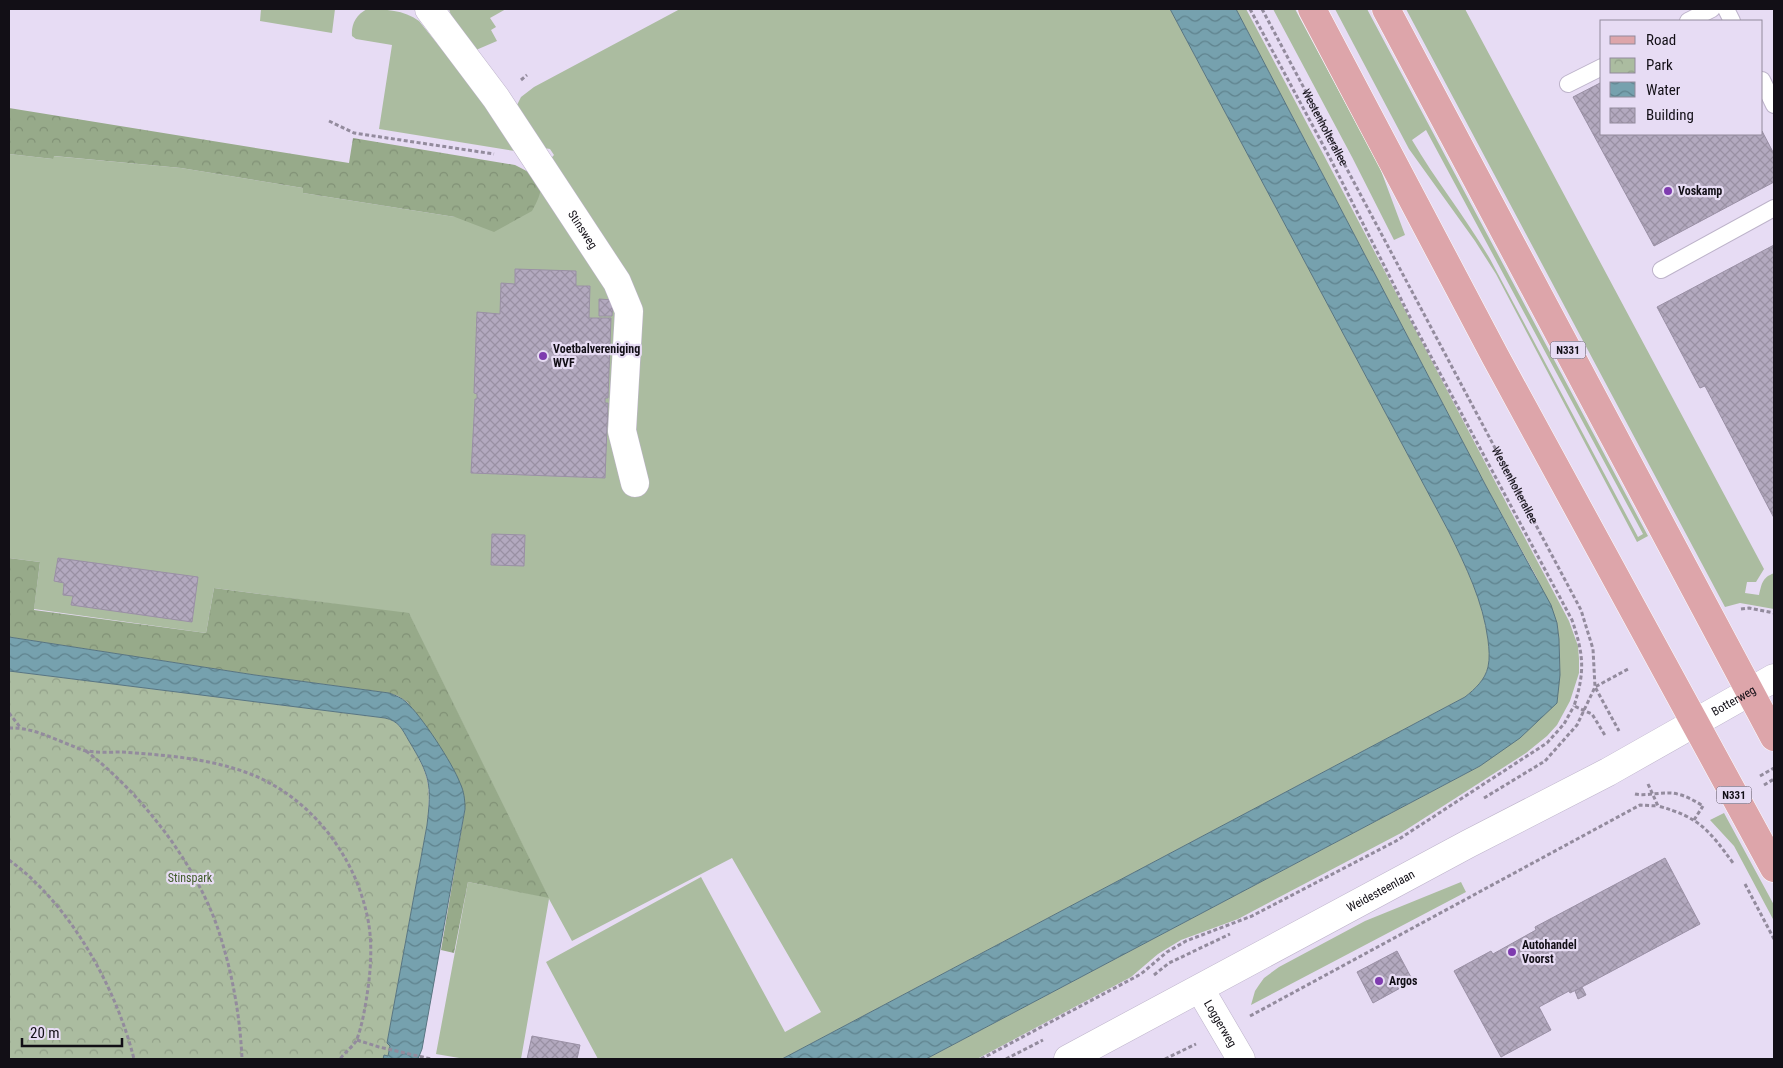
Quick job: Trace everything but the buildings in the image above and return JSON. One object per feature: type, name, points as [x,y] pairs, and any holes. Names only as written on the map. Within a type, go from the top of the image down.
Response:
[{"type":"main road","name":"N331","points":[[1312,9],[1495,356],[1774,868]]},
{"type":"main road","name":"N331","points":[[1386,9],[1774,737]]},
{"type":"street","name":"Stinsweg","points":[[429,9],[496,98],[617,282],[628,311],[622,430],[635,483]]},
{"type":"street","name":"Botterweg","points":[[1694,723],[1774,678]]},
{"type":"street","name":"Weidesteenlaan","points":[[1068,1059],[1468,844],[1628,761],[1694,723]]},
{"type":"street","name":"Loggerweg","points":[[1200,988],[1241,1059]]},
{"type":"lane","points":[[1690,20],[1712,9]]},
{"type":"lane","points":[[1568,84],[1600,67]]},
{"type":"lane","points":[[1763,82],[1774,105]]},
{"type":"lane","points":[[1661,270],[1774,208]]},
{"type":"path","points":[[981,1059],[1141,974],[1167,952],[1186,941],[1252,916],[1396,841],[1547,743],[1564,724],[1574,706],[1580,685],[1582,664],[1580,645],[1572,620],[1412,321],[1330,158],[1250,9]]},
{"type":"path","name":"Westenholterallee","points":[[1262,9],[1581,610],[1593,649],[1595,687],[1628,761],[1653,794],[1658,806]]},
{"type":"path","points":[[329,121],[354,132],[538,161]]},
{"type":"path","points":[[1479,801],[1545,760],[1577,725],[1595,687]]},
{"type":"path","points":[[1574,706],[1592,714],[1628,761],[1636,794],[1668,792],[1691,798],[1711,813],[1774,779]]},
{"type":"path","points":[[9,713],[21,728]]},
{"type":"path","points":[[9,728],[21,728],[86,752],[148,754],[188,759],[245,772],[271,784],[294,798],[310,811],[339,847],[351,868],[367,916],[371,956],[369,981],[356,1040],[340,1059]]},
{"type":"path","points":[[86,752],[124,783],[146,810],[173,844],[207,902],[218,928],[235,994],[242,1059]]},
{"type":"path","points":[[1165,1059],[1225,1030],[1640,805],[1658,806],[1677,811],[1694,820],[1714,835],[1735,865]]},
{"type":"path","points":[[9,860],[28,877],[74,927],[104,977],[128,1033],[134,1059]]},
{"type":"path","points":[[1744,881],[1774,939]]},
{"type":"path","points":[[1154,976],[1169,963],[1237,930]]},
{"type":"path","points":[[1006,1059],[1048,1038]]},
{"type":"path","points":[[356,1040],[431,1059]]},
{"type":"green space","points":[[261,9],[335,9],[332,33],[260,21]]},
{"type":"green space","points":[[367,9],[401,12],[419,21],[482,99],[521,152],[379,129],[392,45],[356,39],[352,36],[355,20]]},
{"type":"green space","points":[[449,9],[506,9],[490,18],[496,27],[491,30],[497,41],[476,50],[453,22]]},
{"type":"green space","points":[[680,9],[1170,9],[1449,532],[1473,584],[1486,626],[1489,657],[1487,672],[1476,687],[1465,697],[782,1059],[598,1059],[546,962],[701,877],[785,1032],[821,1012],[732,858],[572,941],[549,899],[521,1059],[465,1059],[436,1054],[468,882],[548,897],[409,614],[214,588],[206,633],[34,609],[40,562],[9,558],[9,154],[53,159],[53,156],[181,168],[303,188],[303,193],[455,217],[535,175],[554,155],[550,149],[544,148],[517,105],[521,97],[534,87]]},
{"type":"green space","points":[[1236,9],[1246,9],[1569,621],[1578,646],[1579,673],[1570,701],[1557,725],[1547,736],[1526,753],[1401,833],[1238,919],[1181,940],[1158,954],[1131,977],[977,1059],[926,1059],[1480,766],[1560,675],[1557,623],[1536,576],[1486,486]]},
{"type":"green space","points":[[1273,9],[1295,9],[1380,168],[1405,235],[1394,240]]},
{"type":"green space","points":[[1335,9],[1367,9],[1648,536],[1637,542],[1496,274],[1475,241],[1409,149]],"holes":[[[1426,130],[1643,534],[1638,537],[1490,259],[1412,140]]]},
{"type":"green space","points":[[1406,9],[1465,9],[1764,569],[1756,582],[1747,582],[1745,593],[1759,595],[1763,581],[1774,573],[1774,609],[1740,603],[1725,607]]},
{"type":"green space","points":[[9,108],[349,163],[353,138],[515,165],[536,178],[541,188],[532,211],[494,232],[455,217],[303,193],[303,188],[181,168],[54,156],[53,159],[9,154]]},
{"type":"green space","points":[[9,558],[40,562],[34,610],[206,633],[214,588],[409,613],[549,898],[468,882],[454,953],[441,950],[465,809],[421,720],[407,702],[389,693],[255,675],[9,637]]},
{"type":"green space","name":"Stinspark","points":[[9,671],[385,718],[394,721],[400,726],[425,773],[429,800],[427,825],[387,1043],[390,1045],[388,1056],[384,1055],[383,1059],[9,1059]]},
{"type":"green space","points":[[1724,813],[1774,905],[1774,921],[1734,846],[1710,820]]},
{"type":"green space","points":[[1461,882],[1466,892],[1251,1005],[1255,991],[1264,978],[1279,967],[1365,921]]},
{"type":"water","points":[[1170,9],[1236,9],[1486,486],[1551,605],[1557,623],[1559,639],[1560,675],[1557,703],[1520,738],[1480,766],[926,1059],[782,1059],[1465,697],[1479,684],[1487,672],[1489,650],[1486,626],[1473,584],[1449,532]]},
{"type":"water","points":[[9,637],[255,675],[389,693],[402,699],[412,708],[428,728],[451,764],[462,789],[465,806],[422,1049],[418,1059],[383,1059],[384,1055],[388,1056],[390,1046],[387,1043],[427,825],[429,800],[428,781],[425,772],[400,726],[394,721],[385,718],[9,671]]},
{"type":"place","name":"Voskamp","points":[[1668,191]]},
{"type":"place","name":"Voetbalvereniging WVF","points":[[543,356]]},
{"type":"place","name":"Autohandel Voorst","points":[[1512,952]]},
{"type":"place","name":"Argos","points":[[1379,981]]}]
